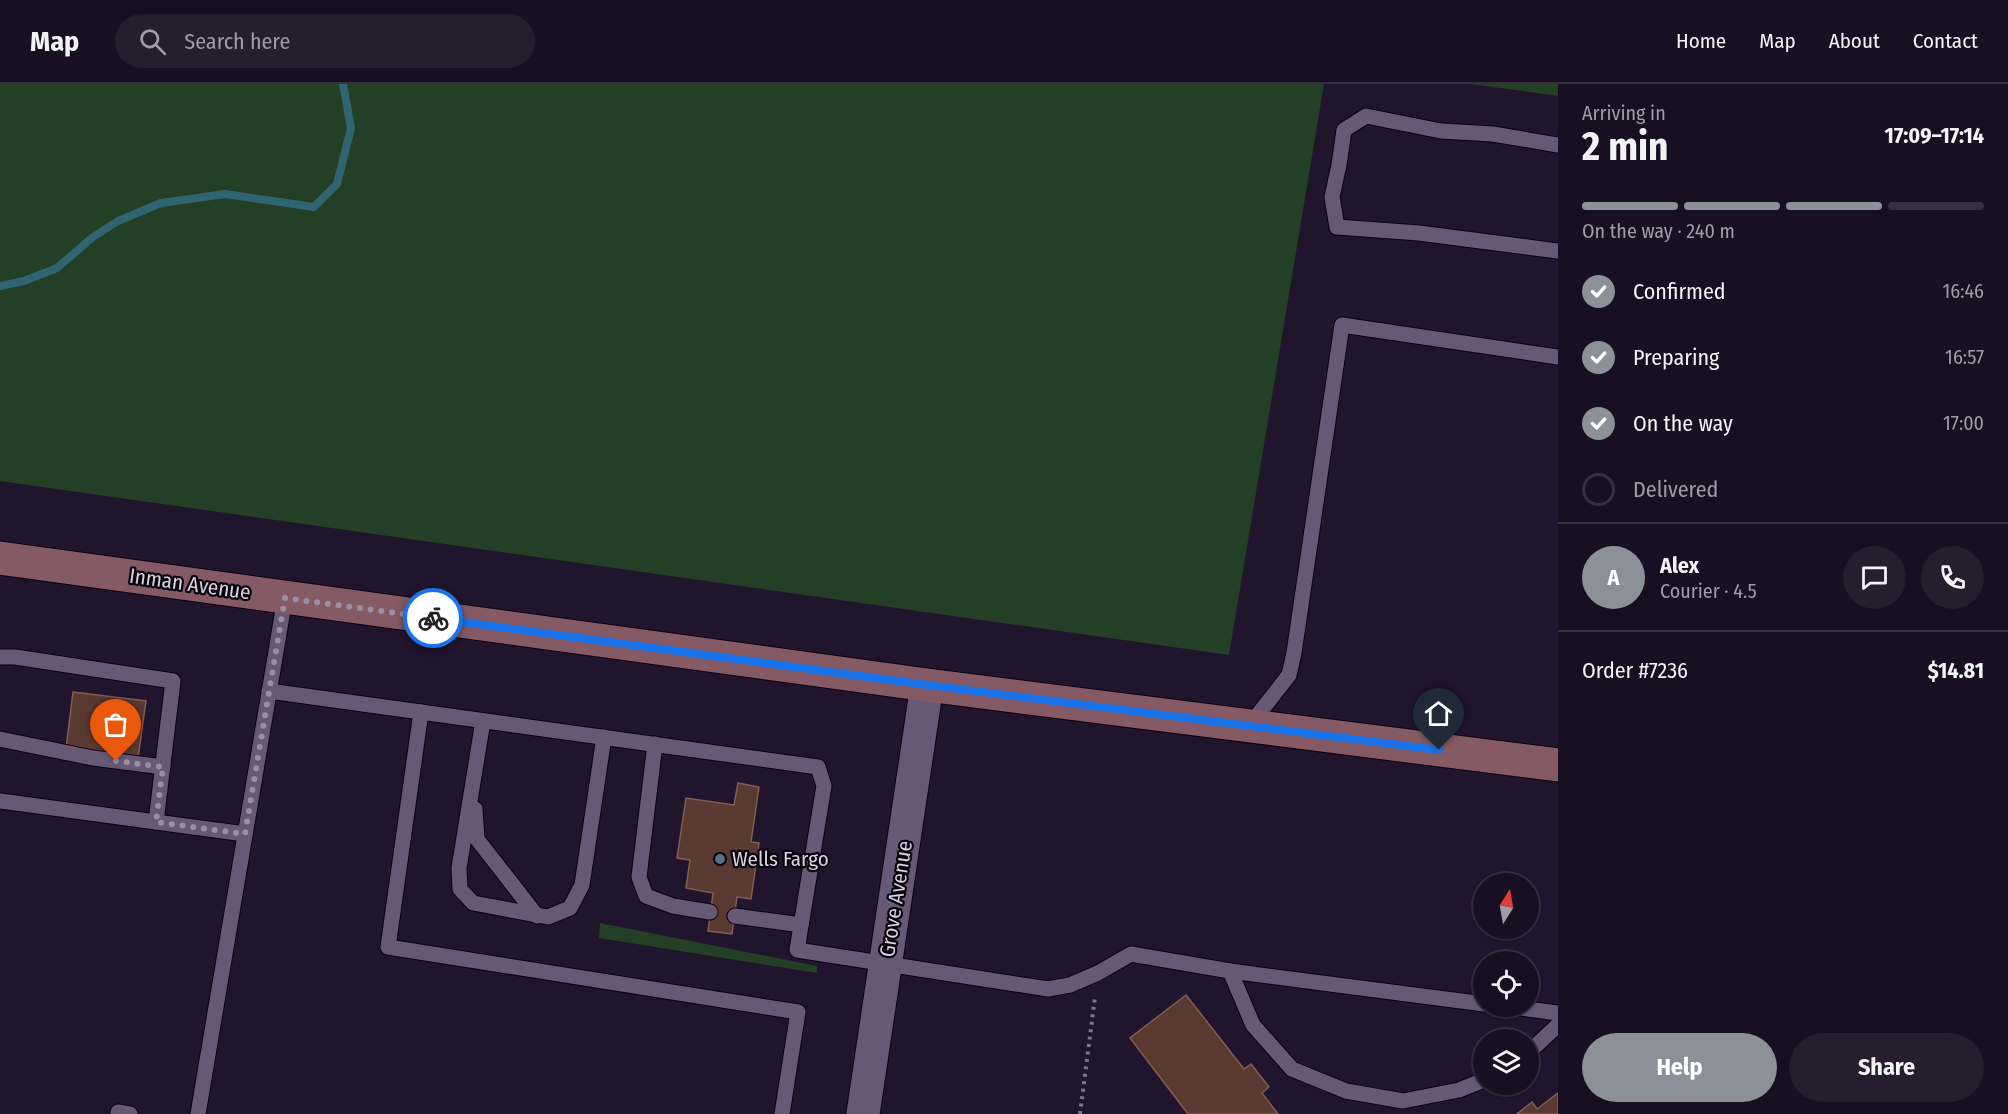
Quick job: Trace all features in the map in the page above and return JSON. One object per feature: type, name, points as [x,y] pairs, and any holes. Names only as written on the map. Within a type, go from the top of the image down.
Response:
[{"type":"main road","name":"Inman Avenue","points":[[0,558],[927,685],[1558,765]]},
{"type":"street","name":"Grove Avenue","points":[[863,1114],[927,685]]},
{"type":"lane","points":[[1558,145],[1493,134],[1441,130],[1366,116],[1344,130],[1332,197],[1337,227],[1419,234],[1558,252]]},
{"type":"lane","points":[[1249,726],[1289,675],[1342,325],[1558,357]]},
{"type":"lane","points":[[198,1114],[285,598]]},
{"type":"lane","points":[[7,657],[173,681],[156,822]]},
{"type":"lane","points":[[269,691],[818,767],[824,786],[797,950],[1048,988],[1070,985],[1098,973],[1131,954],[1230,971],[1473,1003]]},
{"type":"lane","points":[[421,712],[388,947],[798,1012],[782,1114]]},
{"type":"lane","points":[[483,721],[459,868],[460,889],[473,903],[537,916],[548,917],[570,908],[582,885],[604,737]]},
{"type":"lane","points":[[0,739],[93,758],[163,767]]},
{"type":"lane","points":[[655,744],[639,877],[646,896],[673,906],[710,912]]},
{"type":"lane","points":[[473,782],[477,839],[537,916]]},
{"type":"lane","points":[[0,801],[245,834]]},
{"type":"lane","points":[[735,916],[801,925]]},
{"type":"lane","points":[[1230,971],[1253,1025],[1292,1069],[1346,1091],[1403,1101],[1459,1090],[1473,1084]]},
{"type":"lane","points":[[1539,1010],[1558,1013]]},
{"type":"lane","points":[[1539,1043],[1558,1025]]},
{"type":"lane","points":[[118,1114],[118,1112],[130,1114]]},
{"type":"path","points":[[1080,1114],[1098,973]]},
{"type":"green space","points":[[0,84],[1324,84],[1229,655],[0,481]]},
{"type":"green space","points":[[1471,84],[1558,84],[1558,96]]},
{"type":"green space","points":[[600,923],[817,966],[817,973],[599,938]]},
{"type":"building","points":[[73,692],[146,701],[138,758],[66,748]]},
{"type":"building","name":"Wells Fargo","points":[[738,783],[759,787],[751,842],[759,843],[751,899],[737,897],[732,934],[708,931],[713,893],[686,888],[690,860],[677,858],[686,798],[734,805]]},
{"type":"building","points":[[1186,995],[1244,1069],[1251,1064],[1269,1087],[1262,1093],[1278,1114],[1188,1114],[1130,1038]]},
{"type":"building","points":[[1558,1093],[1558,1114],[1517,1114],[1532,1102],[1537,1109]]},
{"type":"waterway","points":[[0,286],[24,281],[57,268],[93,237],[118,221],[161,203],[225,194],[314,207],[337,184],[351,128],[343,84]]},
{"type":"way so far","points":[[116,761],[163,767],[156,822],[245,834],[285,598],[433,618]]},
{"type":"place","name":"Wells Fargo","points":[[720,859]]},
{"type":"route","points":[[433,618],[927,685],[1439,750]]}]
